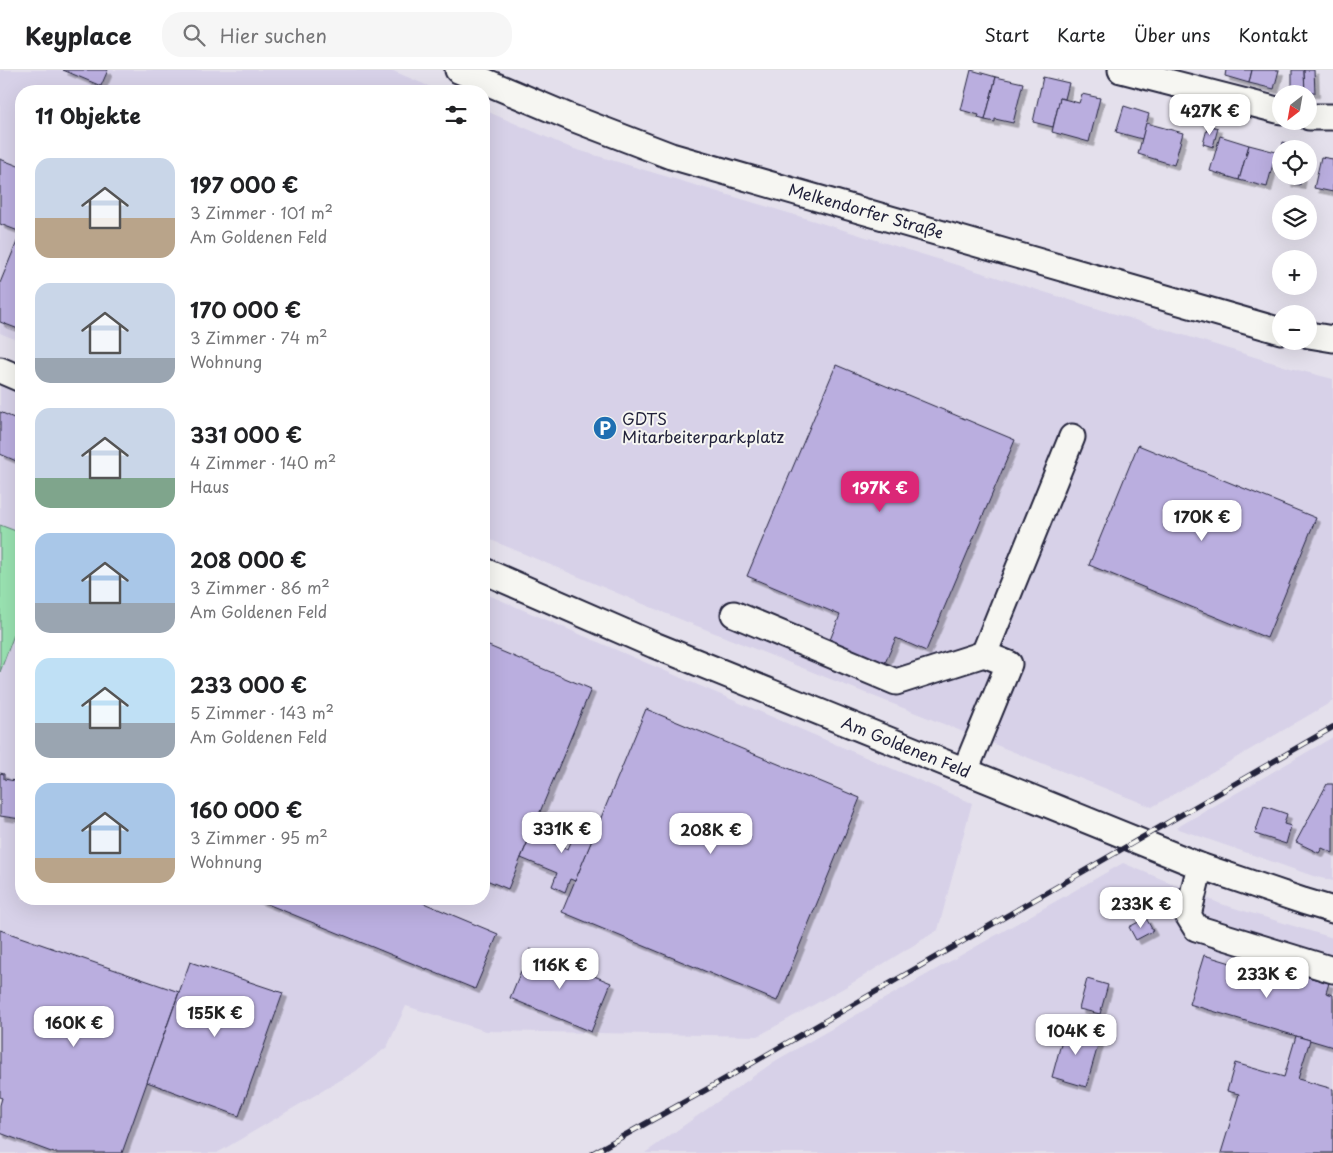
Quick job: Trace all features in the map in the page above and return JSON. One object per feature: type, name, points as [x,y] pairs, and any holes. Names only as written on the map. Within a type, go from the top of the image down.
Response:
[{"type":"street","name":"Melkendorfer Straße","points":[[458,70],[572,118],[671,156],[1272,328]]},
{"type":"street","points":[[1121,70],[1272,109]]},
{"type":"street","points":[[1318,117],[1333,117]]},
{"type":"street","points":[[1317,336],[1333,339]]},
{"type":"street","points":[[0,370],[15,376]]},
{"type":"street","points":[[984,654],[1072,437]]},
{"type":"street","name":"Am Goldenen Feld","points":[[490,574],[654,645],[1200,866],[1333,910]]},
{"type":"street","points":[[734,614],[896,682],[984,654],[1008,664],[965,771]]},
{"type":"street","points":[[1200,866],[1188,915],[1196,928],[1333,970]]},
{"type":"shaded area","points":[[0,70],[391,70],[426,85],[15,85],[15,339],[0,333]]},
{"type":"shaded area","points":[[490,113],[571,148],[1290,368],[1333,379],[1333,701],[1152,807],[667,614],[490,540]]},
{"type":"shaded area","points":[[0,385],[15,391],[15,905],[490,905],[490,596],[972,803],[938,930],[849,985],[758,1036],[486,1031],[406,1006],[387,1047],[356,1071],[217,1153],[0,1153]]},
{"type":"shaded area","points":[[1333,737],[1333,881],[1313,876],[1176,828]]},
{"type":"shaded area","points":[[1123,863],[1221,904],[1333,938],[1333,1153],[645,1153],[775,1061]]},
{"type":"green space","points":[[0,525],[15,531],[15,632],[0,672]]},
{"type":"building","points":[[63,70],[108,70],[101,85]]},
{"type":"building","points":[[971,70],[996,77],[985,120],[978,118],[979,115],[961,110]]},
{"type":"building","points":[[1226,70],[1252,70],[1249,83],[1225,76]]},
{"type":"building","points":[[1252,70],[1279,70],[1275,85],[1272,85],[1272,89],[1249,83]]},
{"type":"building","points":[[1292,70],[1304,70],[1305,85],[1292,85]]},
{"type":"building","points":[[1304,70],[1314,70],[1315,85],[1305,85]]},
{"type":"building","points":[[996,77],[1023,83],[1013,123],[995,119],[995,122],[985,120]]},
{"type":"building","points":[[1043,77],[1069,83],[1065,99],[1060,98],[1053,127],[1033,122]]},
{"type":"building","points":[[1082,94],[1100,98],[1089,142],[1052,132],[1060,98],[1079,103]]},
{"type":"building","points":[[1124,106],[1149,114],[1142,139],[1116,132]]},
{"type":"building","points":[[1146,123],[1183,133],[1174,165],[1138,154]]},
{"type":"building","points":[[1208,125],[1218,128],[1213,147],[1203,144]]},
{"type":"building","points":[[1220,136],[1249,145],[1239,180],[1210,171]]},
{"type":"building","points":[[1249,145],[1272,151],[1272,168],[1267,187],[1239,180]]},
{"type":"building","points":[[1321,157],[1333,159],[1333,192],[1314,188],[1315,185],[1317,185]]},
{"type":"building","points":[[0,159],[15,165],[15,230],[0,224]]},
{"type":"building","points":[[15,247],[15,328],[0,322],[0,283]]},
{"type":"building","points":[[836,365],[1015,440],[926,651],[896,638],[885,663],[830,640],[840,615],[747,576]]},
{"type":"building","points":[[0,412],[15,418],[15,460],[0,454]]},
{"type":"building","points":[[1138,445],[1316,518],[1267,638],[1089,565]]},
{"type":"building","points":[[490,647],[591,689],[508,889],[490,882]]},
{"type":"building","points":[[646,709],[860,798],[777,1001],[562,912]]},
{"type":"building","points":[[0,773],[4,774],[4,779],[15,781],[15,818],[0,816]]},
{"type":"building","points":[[1327,784],[1333,784],[1333,853],[1322,848],[1319,853],[1296,842]]},
{"type":"building","points":[[1264,806],[1287,814],[1284,824],[1291,826],[1286,844],[1255,834]]},
{"type":"building","points":[[582,816],[599,823],[575,881],[570,879],[565,892],[552,886],[557,873],[521,858],[531,834],[568,849]]},
{"type":"building","points":[[270,905],[428,905],[498,934],[475,989]]},
{"type":"building","points":[[1146,918],[1153,931],[1136,940],[1129,927]]},
{"type":"building","points":[[0,930],[179,992],[122,1153],[54,1153],[0,1133],[0,1105],[2,1098],[0,1097]]},
{"type":"building","points":[[530,949],[611,983],[591,1032],[510,998]]},
{"type":"building","points":[[1204,955],[1264,973],[1266,965],[1329,983],[1326,993],[1333,995],[1333,1047],[1189,1004]]},
{"type":"building","points":[[190,962],[283,993],[239,1116],[147,1082]]},
{"type":"building","points":[[1087,979],[1108,985],[1100,1014],[1079,1009]]},
{"type":"building","points":[[1066,1025],[1101,1035],[1086,1087],[1052,1077]]},
{"type":"building","points":[[1296,1036],[1310,1040],[1298,1079],[1333,1089],[1333,1153],[1221,1153],[1239,1094],[1227,1091],[1235,1063],[1284,1077]]},
{"type":"railway","points":[[593,1153],[711,1087],[1333,727]]},
{"type":"place","name":"GDTS Mitarbeiterparkplatz","points":[[605,428]]}]
